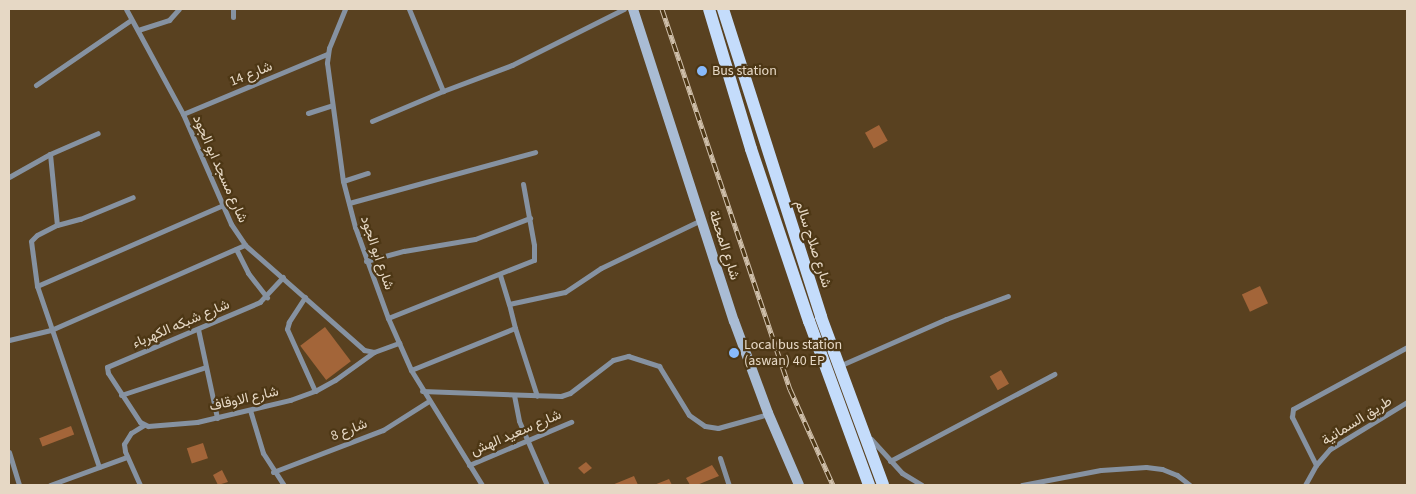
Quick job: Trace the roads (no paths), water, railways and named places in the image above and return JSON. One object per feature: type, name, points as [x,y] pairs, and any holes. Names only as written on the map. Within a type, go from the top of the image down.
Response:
[{"type":"main road","name":"شارع المحطة","points":[[633,9],[734,321],[768,414],[799,485]]},
{"type":"main road","name":"شارع صلاح سالم","points":[[709,9],[751,149],[809,321],[869,485]]},
{"type":"main road","name":"شارع صلاح سالم","points":[[723,9],[838,366],[883,485]]},
{"type":"street","name":"شارع مسجد ابو الجود","points":[[126,9],[183,114],[231,224],[245,245],[364,350],[374,352]]},
{"type":"street","points":[[138,30],[169,20],[179,9]]},
{"type":"street","points":[[232,17],[233,9]]},
{"type":"street","name":"شارع ابو الجود","points":[[346,9],[327,54],[343,180],[349,203],[366,261],[411,370],[422,391],[482,485]]},
{"type":"street","points":[[409,9],[443,91]]},
{"type":"street","points":[[372,121],[512,65],[624,9]]},
{"type":"street","points":[[36,85],[132,20]]},
{"type":"street","name":"شارع 14","points":[[183,114],[327,54]]},
{"type":"street","points":[[308,113],[332,105]]},
{"type":"street","points":[[9,177],[50,154],[98,133]]},
{"type":"street","points":[[349,203],[535,152]]},
{"type":"street","points":[[50,154],[57,225]]},
{"type":"street","points":[[343,180],[368,173]]},
{"type":"street","points":[[388,318],[534,260],[536,254],[523,184]]},
{"type":"street","points":[[99,467],[37,286],[31,241],[37,235],[57,225],[80,219],[134,197]]},
{"type":"street","points":[[37,286],[223,205]]},
{"type":"street","points":[[366,261],[404,251],[475,239],[530,218]]},
{"type":"street","points":[[508,304],[565,292],[601,268],[702,220]]},
{"type":"street","points":[[9,340],[51,330],[245,245]]},
{"type":"street","points":[[236,249],[248,273],[267,297]]},
{"type":"street","points":[[500,275],[537,396]]},
{"type":"street","name":"شارع شبكه الكهرباء","points":[[121,395],[108,373],[107,367],[252,306],[267,297],[283,277]]},
{"type":"street","points":[[838,366],[946,319],[1008,296]]},
{"type":"street","points":[[305,297],[289,322],[287,329],[315,391]]},
{"type":"street","points":[[411,370],[515,328]]},
{"type":"street","points":[[198,329],[217,418]]},
{"type":"street","points":[[374,352],[399,343]]},
{"type":"street","points":[[1316,465],[1292,417],[1294,409],[1407,347]]},
{"type":"street","name":"شارع الاوقاف","points":[[144,425],[197,422],[290,400],[315,391],[374,352]]},
{"type":"street","points":[[422,391],[565,396],[603,366],[620,357],[628,356],[659,366],[689,415],[705,426],[718,428],[768,414]]},
{"type":"street","points":[[140,485],[127,457],[124,444],[126,438],[144,425],[121,395],[206,367]]},
{"type":"street","points":[[890,462],[1054,374]]},
{"type":"street","points":[[514,395],[517,415],[526,441],[547,485]]},
{"type":"street","name":"شارع 8","points":[[273,472],[383,430],[429,401]]},
{"type":"street","name":"طريق السمانية","points":[[1305,485],[1316,465],[1330,449],[1407,402]]},
{"type":"street","points":[[250,410],[255,432],[273,472],[284,485]]},
{"type":"street","name":"شارع سعيد الهش","points":[[469,465],[571,422]]},
{"type":"street","points":[[862,429],[890,462],[902,473],[922,485]]},
{"type":"street","points":[[9,452],[19,485]]},
{"type":"street","points":[[50,485],[127,457]]},
{"type":"street","points":[[720,458],[729,485]]},
{"type":"street","points":[[1022,485],[1101,470],[1146,467],[1177,475],[1190,485]]},
{"type":"railway","points":[[662,9],[790,389],[833,485]]},
{"type":"place","name":"Bus station","points":[[702,71]]},
{"type":"place","name":"Local bus station (aswan) 40 EP","points":[[734,353]]}]
